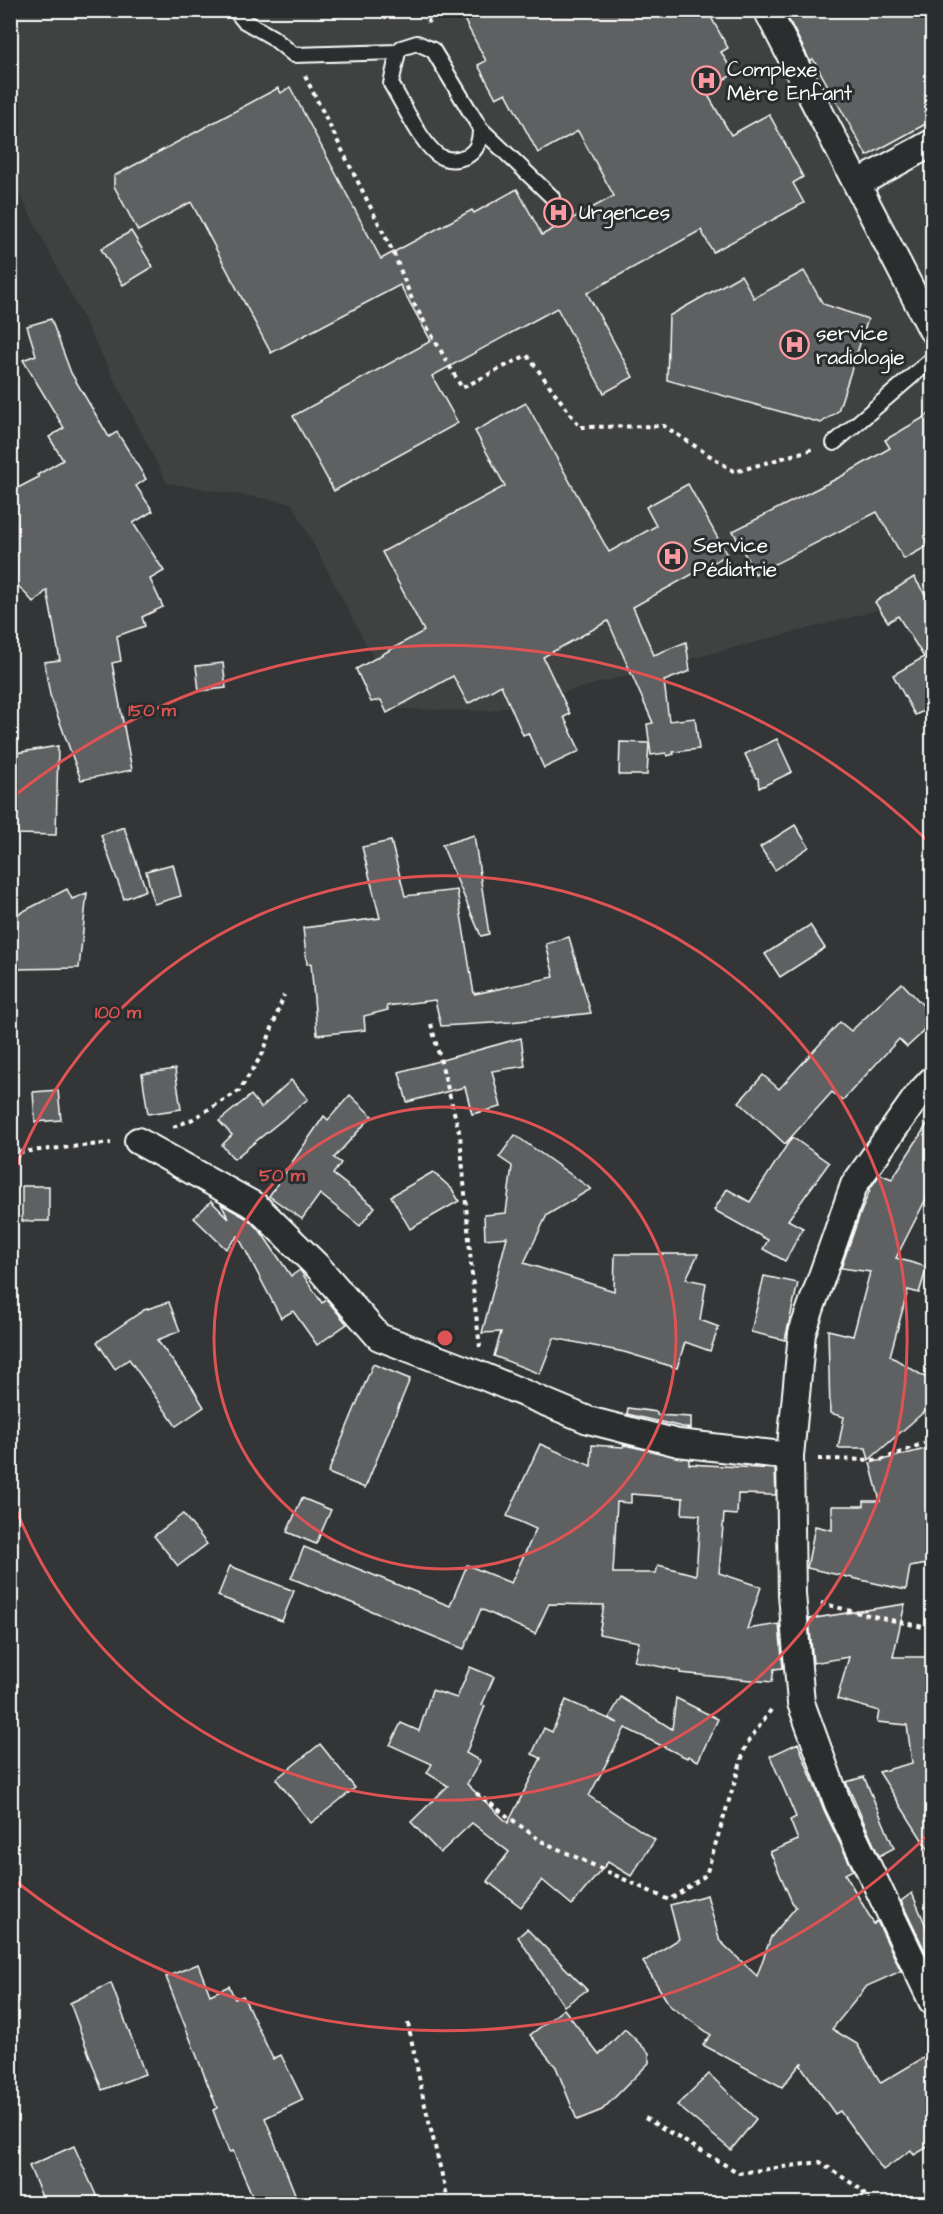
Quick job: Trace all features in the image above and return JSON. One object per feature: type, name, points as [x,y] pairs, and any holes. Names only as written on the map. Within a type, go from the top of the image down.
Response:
[{"type":"street","points":[[767,10],[933,330]]},
{"type":"street","points":[[857,184],[933,143]]},
{"type":"street","points":[[933,1080],[918,1095],[854,1185],[802,1333],[790,1456],[792,1594],[801,1703],[838,1804],[933,2001]]},
{"type":"street","points":[[138,1141],[257,1207],[318,1267],[379,1337],[485,1377],[588,1420],[678,1443],[790,1456]]},
{"type":"lane","points":[[235,10],[244,21],[294,54],[398,52]]},
{"type":"lane","points":[[480,128],[480,142],[471,154],[459,159],[443,158],[429,147],[391,84],[398,52],[401,48],[417,43],[433,50],[480,128],[552,197]]},
{"type":"lane","points":[[834,443],[933,359]]},
{"type":"path","points":[[294,54],[394,254],[413,302],[462,388],[528,355],[580,427],[664,426],[735,472],[834,443]]},
{"type":"path","points":[[10,1153],[138,1141],[191,1120],[239,1091],[263,1053],[284,995]]},
{"type":"path","points":[[431,1023],[460,1134],[474,1298],[485,1377]]},
{"type":"path","points":[[790,1456],[832,1461],[881,1460],[933,1440]]},
{"type":"path","points":[[792,1594],[855,1612],[933,1629]]},
{"type":"path","points":[[476,1793],[541,1841],[669,1900],[706,1875],[746,1745],[779,1698],[801,1703]]},
{"type":"path","points":[[408,2023],[449,2204]]},
{"type":"path","points":[[645,2118],[739,2173],[820,2162],[862,2190],[869,2204]]},
{"type":"shaded area","points":[[10,11],[932,11],[932,596],[491,711],[400,709],[292,503],[167,483],[11,177]]},
{"type":"building","points":[[459,10],[707,10],[728,48],[721,52],[734,74],[705,90],[731,135],[769,114],[803,177],[793,183],[804,203],[713,252],[701,230],[587,293],[633,377],[604,393],[557,308],[432,376],[458,423],[334,491],[293,416],[431,341],[400,285],[271,353],[191,202],[138,231],[114,186],[114,176],[278,88],[281,93],[290,87],[381,259],[472,210],[474,213],[517,189],[542,235],[614,196],[578,131],[538,153],[506,93],[496,98],[478,65],[486,61]]},
{"type":"building","points":[[784,10],[933,10],[933,120],[867,156],[813,59],[810,61]]},
{"type":"building","points":[[131,231],[153,267],[123,285],[101,249]]},
{"type":"building","points":[[804,271],[823,304],[868,319],[838,411],[821,423],[667,380],[669,316],[741,275],[754,298]]},
{"type":"building","points":[[51,319],[71,373],[109,437],[117,432],[146,479],[136,486],[153,511],[133,523],[164,571],[150,579],[163,607],[142,617],[145,626],[117,636],[121,661],[112,663],[132,770],[81,780],[50,695],[44,662],[60,660],[47,590],[34,603],[10,577],[10,492],[39,477],[37,475],[63,460],[49,437],[64,428],[23,360],[36,355],[27,326]]},
{"type":"building","points":[[526,403],[609,552],[656,526],[646,507],[688,484],[727,555],[633,607],[654,655],[686,642],[690,671],[664,681],[669,721],[695,718],[699,749],[673,752],[674,754],[667,756],[666,753],[651,755],[647,724],[653,723],[608,621],[543,657],[570,714],[564,717],[580,751],[544,768],[528,733],[523,735],[501,685],[468,704],[453,676],[387,713],[381,700],[371,702],[356,669],[424,631],[382,552],[505,486],[475,431]]},
{"type":"building","points":[[933,412],[933,543],[904,559],[877,512],[755,574],[733,531],[842,476],[890,448],[885,440]]},
{"type":"building","points":[[914,577],[933,607],[933,707],[915,715],[893,675],[924,657],[898,616],[888,622],[875,602]]},
{"type":"building","points":[[223,663],[226,688],[199,691],[196,666]]},
{"type":"building","points":[[777,739],[792,772],[759,788],[758,778],[745,754]]},
{"type":"building","points":[[620,742],[649,743],[647,775],[619,775]]},
{"type":"building","points":[[58,746],[56,835],[16,834],[16,753]]},
{"type":"building","points":[[795,825],[809,847],[775,870],[760,847]]},
{"type":"building","points":[[124,827],[146,890],[124,899],[101,835]]},
{"type":"building","points":[[474,835],[489,934],[481,936],[442,845]]},
{"type":"building","points":[[391,841],[405,896],[457,890],[474,994],[554,977],[546,944],[569,937],[591,1013],[510,1022],[441,1026],[435,1000],[387,1006],[388,1010],[364,1016],[365,1030],[317,1035],[311,963],[307,964],[303,928],[380,918],[362,847]]},
{"type":"building","points":[[173,864],[181,896],[154,904],[146,871]]},
{"type":"building","points":[[67,889],[72,899],[87,893],[79,968],[12,969],[12,917]]},
{"type":"building","points":[[810,925],[825,948],[780,977],[765,954]]},
{"type":"building","points":[[902,983],[933,1016],[919,1036],[907,1047],[899,1039],[842,1101],[832,1092],[785,1144],[739,1102],[763,1075],[779,1089],[840,1022],[851,1031]]},
{"type":"building","points":[[521,1038],[525,1066],[492,1071],[501,1107],[472,1114],[465,1087],[407,1102],[399,1072]]},
{"type":"building","points":[[175,1069],[181,1109],[148,1114],[142,1074]]},
{"type":"building","points":[[291,1080],[308,1099],[234,1159],[222,1145],[232,1135],[219,1121],[251,1095],[261,1108]]},
{"type":"building","points":[[58,1090],[61,1120],[35,1122],[33,1092]]},
{"type":"building","points":[[350,1095],[372,1116],[334,1158],[341,1163],[333,1174],[375,1207],[360,1226],[320,1194],[302,1219],[269,1196],[324,1116],[328,1120]]},
{"type":"building","points":[[933,1115],[933,1185],[896,1258],[927,1267],[919,1293],[908,1290],[890,1356],[933,1382],[933,1404],[869,1460],[866,1448],[838,1448],[844,1417],[830,1413],[828,1330],[853,1336],[870,1272],[841,1268],[859,1217],[871,1187],[880,1174],[892,1179]]},
{"type":"building","points":[[515,1135],[591,1189],[547,1215],[524,1263],[614,1291],[615,1254],[698,1254],[686,1279],[706,1283],[700,1320],[719,1327],[710,1351],[685,1342],[677,1368],[624,1352],[554,1338],[540,1374],[494,1356],[501,1332],[482,1333],[507,1237],[485,1239],[484,1215],[506,1213],[512,1166],[499,1157]]},
{"type":"building","points":[[792,1137],[829,1163],[788,1220],[803,1228],[785,1261],[763,1249],[768,1240],[714,1210],[727,1189],[750,1202]]},
{"type":"building","points":[[433,1172],[452,1189],[459,1201],[410,1229],[391,1196]]},
{"type":"building","points":[[22,1186],[49,1186],[49,1221],[22,1221]]},
{"type":"building","points":[[211,1201],[229,1219],[221,1204],[248,1219],[261,1232],[291,1276],[300,1270],[322,1303],[327,1300],[347,1324],[317,1345],[293,1311],[281,1318],[238,1236],[226,1249],[194,1218]]},
{"type":"building","points":[[764,1276],[798,1283],[785,1340],[751,1332]]},
{"type":"building","points":[[169,1302],[180,1331],[157,1340],[204,1407],[176,1426],[129,1359],[115,1369],[97,1342],[144,1310]]},
{"type":"building","points":[[373,1364],[410,1379],[365,1488],[328,1473]]},
{"type":"building","points":[[628,1408],[657,1412],[657,1415],[691,1417],[691,1429],[627,1414]]},
{"type":"building","points":[[540,1444],[591,1466],[592,1445],[623,1447],[624,1445],[689,1459],[689,1464],[775,1469],[776,1495],[738,1494],[737,1515],[724,1514],[719,1573],[761,1587],[747,1629],[779,1624],[783,1668],[774,1669],[772,1682],[680,1673],[680,1671],[634,1661],[639,1642],[599,1634],[604,1605],[549,1604],[535,1634],[481,1609],[464,1649],[291,1578],[304,1547],[450,1606],[467,1565],[511,1583],[536,1529],[507,1516]],"holes":[[[631,1494],[683,1498],[682,1514],[700,1515],[696,1575],[658,1565],[656,1573],[613,1573],[617,1502],[631,1503]]]},
{"type":"building","points":[[933,1447],[933,1563],[910,1567],[906,1590],[807,1568],[815,1526],[832,1530],[832,1506],[864,1506],[864,1501],[880,1501],[870,1463]]},
{"type":"building","points":[[302,1498],[331,1510],[316,1544],[287,1532]]},
{"type":"building","points":[[183,1514],[207,1544],[178,1566],[154,1536]]},
{"type":"building","points":[[230,1566],[294,1591],[282,1621],[218,1596]]},
{"type":"building","points":[[905,1604],[893,1657],[933,1657],[933,1857],[879,1772],[912,1763],[907,1725],[877,1722],[879,1711],[837,1699],[849,1657],[813,1663],[809,1619]]},
{"type":"building","points":[[470,1667],[494,1677],[466,1753],[480,1761],[467,1784],[508,1823],[541,1758],[532,1754],[544,1728],[552,1732],[566,1700],[618,1723],[609,1718],[621,1697],[672,1729],[676,1698],[718,1719],[698,1761],[625,1728],[589,1796],[655,1840],[631,1876],[608,1862],[572,1905],[542,1880],[521,1907],[487,1881],[509,1852],[472,1823],[440,1853],[411,1822],[448,1786],[427,1773],[432,1764],[390,1745],[401,1723],[419,1731],[432,1690],[457,1698]]},
{"type":"building","points":[[798,1743],[824,1810],[853,1870],[845,1874],[874,1924],[877,1921],[901,1971],[867,1986],[832,2029],[857,2044],[881,2083],[933,2052],[933,2144],[914,2155],[911,2150],[883,2170],[840,2111],[835,2114],[801,2066],[802,2062],[782,2087],[703,2045],[711,2035],[670,2006],[643,1962],[679,1939],[670,1905],[707,1895],[720,1941],[757,1976],[771,1937],[796,1907],[770,1852],[798,1840],[790,1820],[796,1817],[770,1756]]},
{"type":"building","points":[[320,1744],[355,1788],[311,1823],[276,1779]]},
{"type":"building","points":[[864,1777],[894,1848],[879,1856],[846,1782]]},
{"type":"building","points":[[912,1893],[933,1943],[933,1958],[929,1959],[901,1901]]},
{"type":"building","points":[[527,1929],[587,1990],[564,2006],[518,1937]]},
{"type":"building","points":[[198,1964],[210,1995],[229,1986],[235,1999],[243,1996],[273,2059],[281,2055],[303,2100],[265,2118],[299,2204],[256,2204],[233,2151],[229,2152],[213,2110],[217,2108],[166,1977]]},
{"type":"building","points":[[111,1983],[145,2074],[102,2090],[70,2003]]},
{"type":"building","points":[[564,2009],[599,2055],[625,2029],[649,2053],[649,2063],[602,2110],[577,2120],[556,2067],[530,2035]]},
{"type":"building","points":[[709,2074],[756,2119],[731,2150],[677,2105]]},
{"type":"building","points":[[74,2146],[100,2204],[45,2204],[29,2166]]},
{"type":"place","name":"Complexe Mère Enfant","points":[[706,81]]},
{"type":"place","name":"Urgences","points":[[558,212]]},
{"type":"place","name":"service radiologie","points":[[795,345]]},
{"type":"place","name":"Service Pédiatrie","points":[[672,557]]}]
